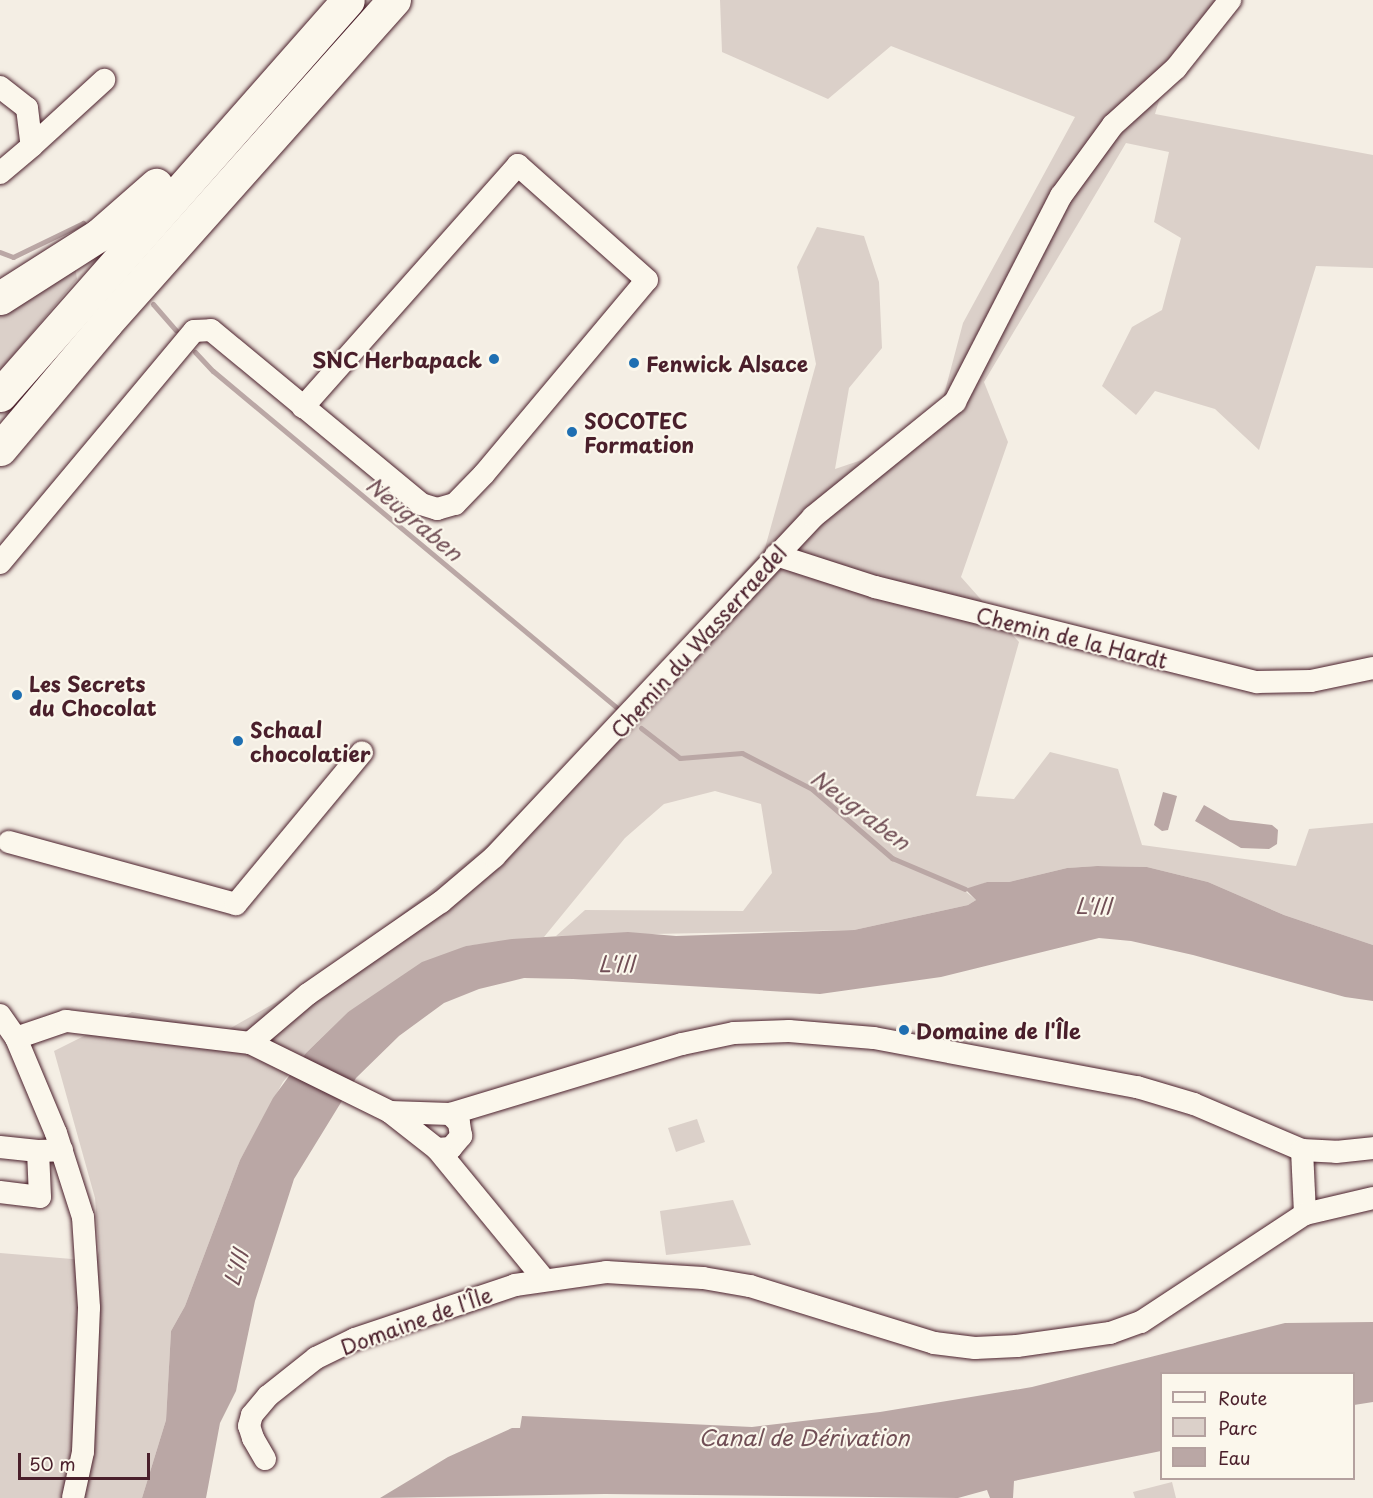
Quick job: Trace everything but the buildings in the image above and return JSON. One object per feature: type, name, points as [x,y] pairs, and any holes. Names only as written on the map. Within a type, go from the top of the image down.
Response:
[{"type":"highway","points":[[0,449],[106,323],[394,0]]},
{"type":"highway","points":[[0,298],[99,235],[169,172],[291,40],[338,10]]},
{"type":"highway","points":[[0,395],[338,10]]},
{"type":"highway","points":[[0,276],[77,240],[99,235]]},
{"type":"street","name":"Chemin du Wasserraedel","points":[[250,1043],[308,994],[441,902],[494,856],[617,730],[813,517],[956,402],[1061,195],[1113,124],[1176,68],[1230,0]]},
{"type":"street","points":[[0,173],[104,80]]},
{"type":"street","points":[[0,87],[27,108],[32,146]]},
{"type":"street","points":[[0,563],[195,331],[212,330],[303,406],[421,504],[437,509],[455,504],[647,280],[518,165],[303,406]]},
{"type":"street","name":"Chemin de la Hardt","points":[[776,555],[875,587],[1257,682],[1311,681],[1373,668]]},
{"type":"street","points":[[9,842],[236,904],[362,752]]},
{"type":"street","points":[[0,1015],[16,1038],[62,1150],[83,1217],[89,1308],[83,1452],[73,1498]]},
{"type":"street","points":[[16,1038],[66,1020],[250,1043],[284,1062],[390,1112],[444,1131],[490,1105],[682,1044],[734,1033],[789,1031],[874,1038],[1137,1087],[1194,1104],[1302,1150],[1336,1152],[1373,1148]]},
{"type":"street","points":[[444,1131],[464,1183],[543,1278]]},
{"type":"street","points":[[0,1147],[38,1151],[62,1150]]},
{"type":"street","points":[[1302,1150],[1305,1214]]},
{"type":"street","points":[[0,1192],[40,1197],[38,1151]]},
{"type":"street","name":"Domaine de l'Île","points":[[266,1459],[253,1438],[249,1426],[252,1415],[268,1396],[316,1358],[382,1329],[543,1278],[632,1271],[712,1279],[750,1286],[934,1343],[994,1349],[1110,1333],[1141,1322],[1305,1214],[1373,1198]]},
{"type":"green space","points":[[720,0],[1222,0],[1171,61],[1155,114],[1373,155],[1373,268],[1316,266],[1259,450],[1215,409],[1155,391],[1136,415],[1102,386],[1132,327],[1162,310],[1181,238],[1154,222],[1169,152],[1126,143],[984,382],[1008,442],[961,577],[1019,642],[976,796],[1014,799],[1050,752],[1118,769],[1142,845],[1296,866],[1309,829],[1373,823],[1373,945],[1284,915],[1208,882],[1147,867],[1097,866],[1067,868],[1009,882],[987,882],[965,891],[976,900],[968,905],[854,930],[556,936],[585,910],[743,911],[772,873],[761,804],[715,791],[664,804],[625,838],[544,937],[466,946],[348,1012],[306,1053],[283,1082],[240,1160],[185,1306],[171,1331],[166,1420],[142,1498],[0,1498],[0,1253],[96,1261],[99,1251],[95,1198],[54,1051],[132,1012],[229,1029],[331,971],[487,845],[625,706],[765,548],[816,364],[797,267],[817,227],[864,236],[879,282],[882,348],[849,388],[835,469],[933,436],[963,323],[1075,117],[891,46],[828,99],[722,52]]},
{"type":"green space","points":[[75,266],[77,279],[0,371],[0,311]]},
{"type":"green space","points":[[697,1119],[705,1142],[676,1152],[668,1128]]},
{"type":"green space","points":[[733,1200],[751,1245],[666,1255],[660,1211]]},
{"type":"green space","points":[[1172,1482],[1176,1498],[1135,1498],[1133,1492]]},
{"type":"water","points":[[1163,792],[1177,796],[1168,830],[1162,831],[1154,825]]},
{"type":"water","points":[[1204,805],[1230,820],[1272,825],[1278,830],[1277,844],[1269,849],[1241,848],[1195,821]]},
{"type":"water","name":"L'Ill","points":[[1147,867],[1208,882],[1284,915],[1373,945],[1373,1001],[1345,997],[1193,955],[1131,941],[1099,938],[941,977],[820,994],[524,978],[479,989],[444,1003],[399,1036],[356,1078],[294,1179],[255,1301],[236,1391],[220,1423],[206,1498],[142,1498],[166,1420],[171,1331],[185,1306],[240,1160],[273,1098],[306,1053],[348,1012],[422,962],[466,946],[512,939],[628,932],[676,936],[854,930],[968,905],[976,900],[965,889],[987,882],[1009,882],[1067,868]]},
{"type":"water","name":"Canal de Dérivation","points":[[1373,1322],[1373,1402],[1355,1405],[1355,1372],[1160,1372],[1160,1451],[1014,1481],[1013,1498],[990,1498],[987,1490],[958,1498],[605,1494],[380,1498],[448,1457],[512,1428],[520,1428],[522,1416],[752,1427],[880,1412],[1032,1387],[1285,1323]]},
{"type":"waterway","name":"Neugraben","points":[[0,252],[13,257],[83,223],[88,229]]},
{"type":"waterway","points":[[153,304],[176,330]]},
{"type":"waterway","name":"Neugraben","points":[[195,352],[213,371],[616,707]]},
{"type":"waterway","name":"Neugraben","points":[[641,728],[680,758],[742,753],[812,789],[892,858],[965,889]]},
{"type":"place","name":"SNC Herbapack","points":[[494,359]]},
{"type":"place","name":"Fenwick Alsace","points":[[634,363]]},
{"type":"place","name":"SOCOTEC Formation","points":[[572,432]]},
{"type":"place","name":"Les Secrets du Chocolat","points":[[17,695]]},
{"type":"place","name":"Schaal chocolatier","points":[[238,741]]},
{"type":"place","name":"Domaine de l'Île","points":[[904,1030]]}]
